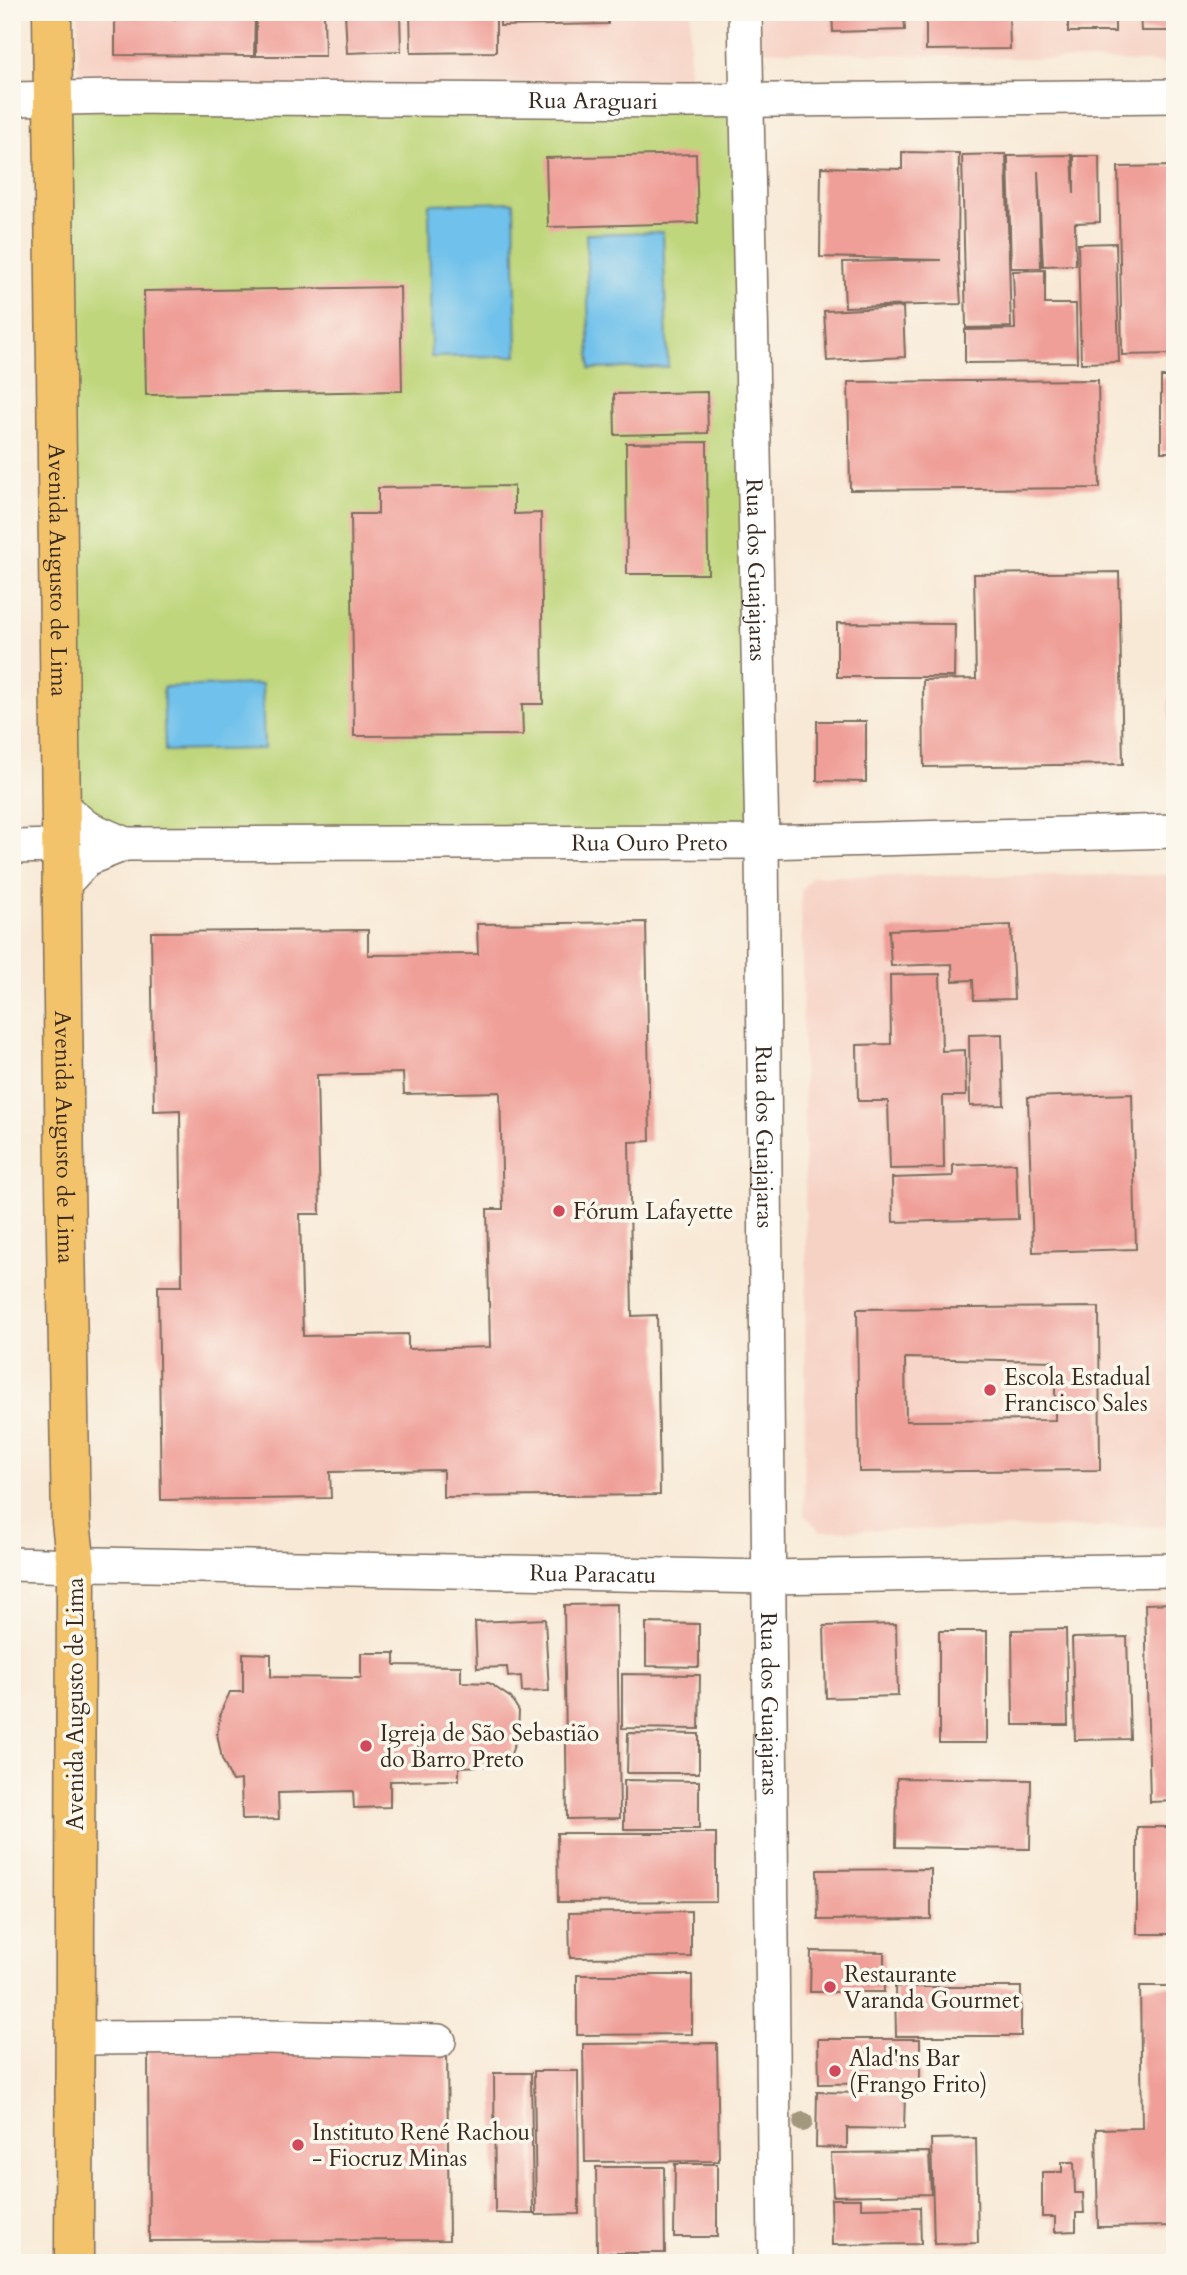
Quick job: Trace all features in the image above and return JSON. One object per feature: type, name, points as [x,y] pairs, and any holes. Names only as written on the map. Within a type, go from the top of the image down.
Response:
[{"type":"main road","name":"Avenida Augusto de Lima","points":[[52,12],[71,1508],[76,1566],[74,2038],[77,2260]]},
{"type":"street","name":"Rua dos Guajajaras","points":[[745,12],[762,842],[775,2263]]},
{"type":"street","name":"Rua Araguari","points":[[12,99],[52,97],[675,101],[1175,96]]},
{"type":"street","name":"Rua Ouro Preto","points":[[61,806],[86,827],[125,844]]},
{"type":"street","name":"Rua Ouro Preto","points":[[62,886],[87,859],[125,844],[762,842],[1175,831]]},
{"type":"street","points":[[12,847],[61,846]]},
{"type":"street","name":"Rua Paracatu","points":[[12,1564],[768,1577],[1175,1570]]},
{"type":"street","points":[[74,2038],[269,2037],[439,2041]]},
{"type":"shaded area","points":[[78,12],[691,12],[688,101],[78,97]]},
{"type":"shaded area","points":[[754,12],[1175,12],[1175,63],[753,50]]},
{"type":"shaded area","points":[[1175,875],[1175,1526],[820,1531],[804,1514],[806,1267],[801,891],[812,876]]},
{"type":"green space","points":[[52,97],[746,99],[762,842],[61,846]]},
{"type":"water","points":[[514,202],[517,356],[431,357],[429,204]]},
{"type":"water","points":[[663,232],[668,367],[590,369],[586,234]]},
{"type":"water","points":[[262,684],[264,749],[165,751],[163,687]]},
{"type":"building","points":[[115,12],[165,12],[165,19],[175,19],[175,12],[255,14],[254,56],[115,55]]},
{"type":"building","points":[[256,12],[324,12],[325,56],[256,56]]},
{"type":"building","points":[[345,12],[400,12],[401,51],[347,53]]},
{"type":"building","points":[[410,12],[496,12],[496,52],[411,53]]},
{"type":"building","points":[[500,12],[608,12],[608,24],[500,26]]},
{"type":"building","points":[[832,12],[904,12],[905,30],[833,32]]},
{"type":"building","points":[[926,12],[1009,12],[1010,49],[926,50]]},
{"type":"building","points":[[1068,12],[1115,12],[1115,32],[1068,32]]},
{"type":"building","points":[[1140,12],[1172,12],[1173,31],[1141,31]]},
{"type":"building","points":[[902,152],[959,153],[958,259],[961,304],[845,307],[843,262],[941,260],[820,257],[821,167],[902,169]]},
{"type":"building","points":[[696,154],[698,223],[548,227],[546,158]]},
{"type":"building","points":[[1006,154],[1011,327],[966,328],[962,155]]},
{"type":"building","points":[[1072,155],[1074,194],[1074,156],[1099,156],[1100,222],[1075,223],[1076,265],[1043,266],[1038,171],[1041,268],[1011,268],[1008,156]]},
{"type":"building","points":[[1175,166],[1175,354],[1122,355],[1118,167]]},
{"type":"building","points":[[1116,243],[1119,362],[1081,363],[1078,244]]},
{"type":"building","points":[[1045,270],[1045,304],[1076,304],[1077,362],[965,363],[965,330],[1015,329],[1013,271]]},
{"type":"building","points":[[400,287],[402,391],[146,395],[144,291]]},
{"type":"building","points":[[903,307],[905,357],[827,361],[824,311]]},
{"type":"building","points":[[1161,377],[1175,377],[1175,452],[1161,452]]},
{"type":"building","points":[[1098,380],[1100,488],[850,490],[848,382]]},
{"type":"building","points":[[707,392],[708,433],[615,435],[614,394]]},
{"type":"building","points":[[707,442],[708,574],[627,574],[626,443]]},
{"type":"building","points":[[514,486],[514,514],[541,513],[543,704],[522,704],[523,735],[354,736],[351,514],[378,514],[378,488]]},
{"type":"building","points":[[1119,572],[1123,764],[924,767],[923,680],[976,679],[974,574]]},
{"type":"building","points":[[837,623],[955,624],[954,677],[837,677]]},
{"type":"building","points":[[1171,626],[1175,626],[1175,673],[1171,673]]},
{"type":"building","points":[[1169,696],[1175,696],[1175,744],[1170,744]]},
{"type":"building","points":[[817,721],[866,721],[866,782],[817,781]]},
{"type":"building","name":"Fórum Lafayette","points":[[646,922],[650,1141],[629,1142],[632,1316],[657,1315],[660,1495],[443,1497],[443,1470],[330,1472],[331,1498],[161,1500],[158,1286],[182,1286],[180,1110],[154,1111],[151,932],[368,930],[368,955],[478,954],[477,924]],"holes":[[[403,1073],[404,1094],[500,1092],[503,1209],[487,1209],[490,1347],[408,1349],[408,1334],[303,1336],[300,1214],[320,1214],[317,1075]]]},
{"type":"building","points":[[1011,925],[1014,999],[974,1000],[973,980],[953,981],[952,964],[891,966],[889,930]]},
{"type":"building","points":[[940,974],[942,1051],[965,1050],[966,1096],[943,1096],[944,1168],[890,1169],[888,1101],[858,1101],[857,1045],[891,1044],[890,975]]},
{"type":"building","points":[[1002,1034],[1004,1105],[970,1106],[969,1035]]},
{"type":"building","points":[[1132,1094],[1136,1249],[1033,1252],[1028,1097]]},
{"type":"building","points":[[1016,1163],[1018,1219],[893,1222],[892,1178],[953,1176],[953,1165]]},
{"type":"building","points":[[1099,1307],[1100,1470],[859,1472],[857,1309]],"holes":[[[905,1358],[1055,1361],[1055,1420],[906,1421]]]},
{"type":"building","points":[[1175,1603],[1175,1801],[1150,1802],[1145,1604]]},
{"type":"building","points":[[617,1604],[620,1818],[567,1819],[564,1605]]},
{"type":"building","points":[[545,1619],[549,1691],[522,1692],[521,1676],[508,1677],[507,1667],[477,1668],[475,1622]]},
{"type":"building","points":[[646,1623],[699,1624],[699,1667],[646,1666]]},
{"type":"building","points":[[896,1624],[898,1696],[826,1698],[824,1626]]},
{"type":"building","points":[[1066,1629],[1068,1725],[1013,1725],[1012,1630]]},
{"type":"building","points":[[939,1631],[987,1631],[987,1743],[939,1743]]},
{"type":"building","points":[[1127,1637],[1130,1739],[1075,1740],[1072,1638]]},
{"type":"building","name":"Igreja de São Sebastião do Barro Preto","points":[[243,1653],[271,1654],[271,1677],[361,1678],[361,1653],[395,1653],[395,1665],[461,1666],[461,1682],[489,1683],[511,1698],[519,1711],[518,1733],[510,1757],[486,1766],[459,1767],[459,1780],[390,1781],[390,1807],[354,1808],[353,1791],[278,1793],[279,1819],[242,1820],[241,1780],[232,1781],[222,1759],[217,1734],[221,1711],[230,1692],[243,1692]]},
{"type":"building","points":[[622,1674],[700,1675],[699,1729],[622,1728]]},
{"type":"building","points":[[628,1733],[699,1734],[699,1773],[627,1773]]},
{"type":"building","points":[[897,1778],[1031,1780],[1030,1849],[896,1847]]},
{"type":"building","points":[[624,1780],[699,1781],[699,1829],[624,1829]]},
{"type":"building","points":[[1137,1827],[1175,1827],[1175,1934],[1137,1934]]},
{"type":"building","points":[[557,1833],[716,1833],[716,1901],[558,1902]]},
{"type":"building","points":[[931,1869],[931,1919],[818,1920],[817,1870]]},
{"type":"building","points":[[691,1911],[691,1957],[570,1958],[569,1913]]},
{"type":"building","points":[[811,1951],[884,1952],[884,1992],[810,1992]]},
{"type":"building","points":[[577,1975],[692,1975],[692,2034],[577,2035]]},
{"type":"building","points":[[1140,1986],[1175,1986],[1175,2226],[1098,2227],[1096,2129],[1142,2128]]},
{"type":"building","points":[[895,1987],[1021,1987],[1021,2036],[896,2036]]},
{"type":"building","points":[[818,2039],[920,2039],[920,2083],[819,2084]]},
{"type":"building","points":[[717,2043],[719,2161],[585,2162],[583,2044]]},
{"type":"building","name":"Instituto René Rachou - Fiocruz Minas","points":[[148,2049],[447,2049],[449,2240],[149,2241]]},
{"type":"building","points":[[534,2071],[578,2071],[579,2214],[536,2215]]},
{"type":"building","points":[[494,2073],[531,2073],[533,2214],[495,2213]]},
{"type":"building","points":[[817,2092],[905,2094],[904,2129],[847,2128],[847,2148],[816,2147]]},
{"type":"building","points":[[976,2138],[978,2243],[934,2244],[931,2139]]},
{"type":"building","points":[[929,2152],[931,2194],[833,2196],[831,2153]]},
{"type":"building","points":[[1062,2162],[1074,2162],[1075,2193],[1083,2193],[1084,2213],[1076,2213],[1076,2231],[1055,2232],[1055,2217],[1042,2217],[1042,2172],[1062,2172]]},
{"type":"building","points":[[675,2164],[717,2164],[717,2237],[674,2237]]},
{"type":"building","points":[[596,2167],[664,2167],[665,2253],[597,2253]]},
{"type":"building","points":[[831,2199],[861,2199],[861,2208],[920,2207],[921,2244],[832,2245]]},
{"type":"place","name":"Fórum Lafayette","points":[[559,1211]]},
{"type":"place","name":"Escola Estadual Francisco Sales","points":[[990,1390]]},
{"type":"place","name":"Igreja de São Sebastião do Barro Preto","points":[[366,1746]]},
{"type":"place","name":"Restaurante Varanda Gourmet","points":[[830,1987]]},
{"type":"place","name":"Alad'ns Bar (Frango Frito)","points":[[835,2071]]},
{"type":"place","name":"Instituto René Rachou - Fiocruz Minas","points":[[298,2145]]}]
